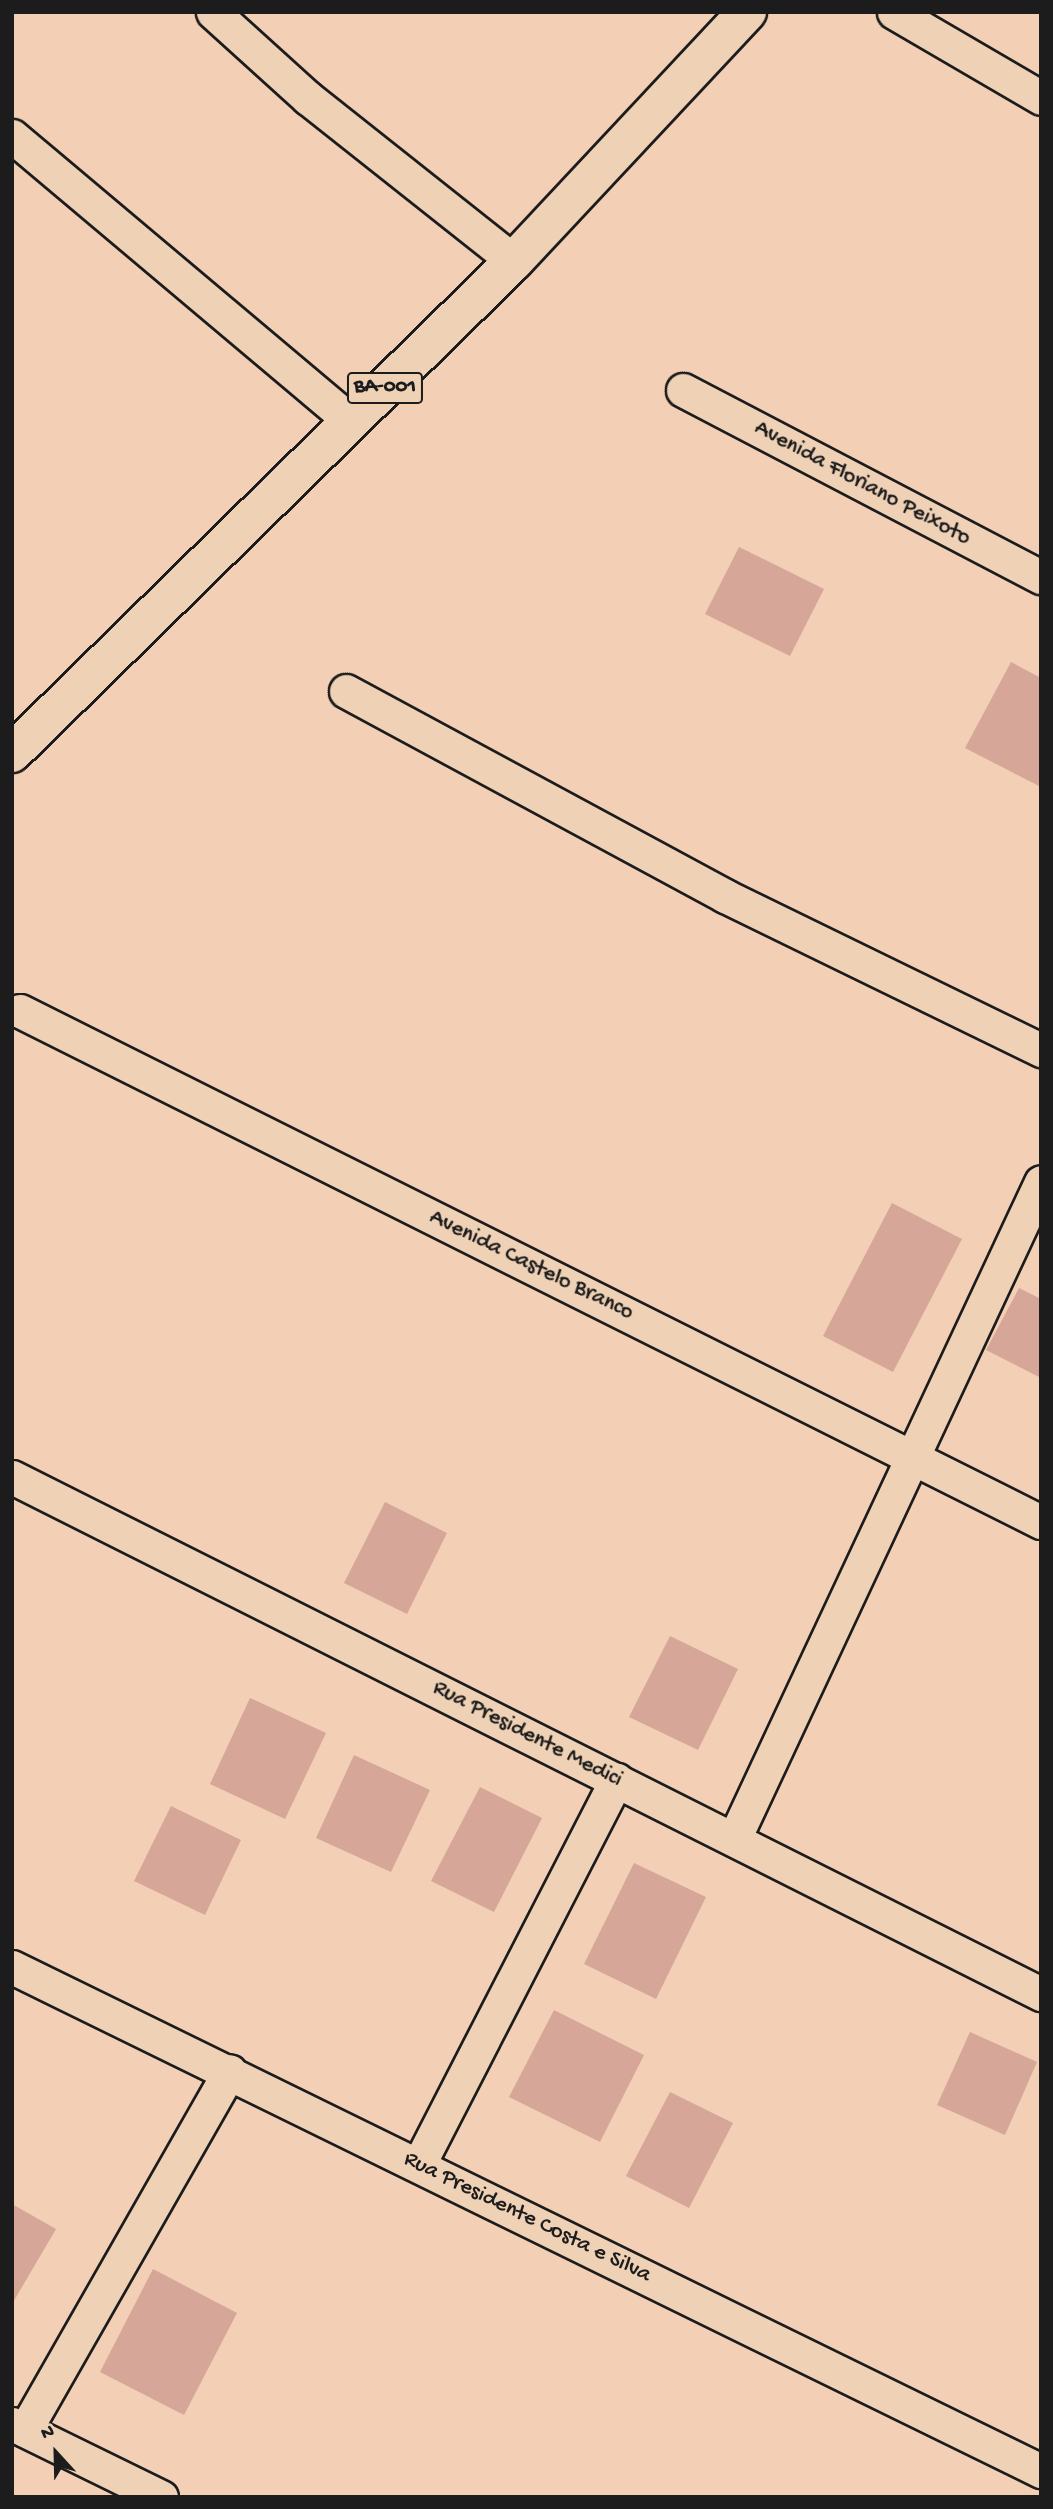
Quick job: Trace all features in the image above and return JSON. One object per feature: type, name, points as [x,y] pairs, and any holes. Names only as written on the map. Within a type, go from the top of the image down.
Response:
[{"type":"main road","name":"BA-001","points":[[12,753],[514,261],[747,12]]},
{"type":"street","points":[[213,12],[308,98],[514,261]]},
{"type":"street","points":[[894,12],[1041,98]]},
{"type":"street","points":[[12,136],[351,421]]},
{"type":"street","name":"Avenida Floriano Peixoto","points":[[683,390],[1041,577]]},
{"type":"street","points":[[346,691],[725,896],[1041,1050]]},
{"type":"street","name":"Avenida Castelo Branco","points":[[20,1012],[1041,1522]]},
{"type":"street","points":[[734,1839],[917,1458],[1041,1182]]},
{"type":"street","name":"Rua Presidente Medici","points":[[12,1477],[1041,1994]]},
{"type":"street","points":[[419,2164],[617,1780]]},
{"type":"street","name":"Rua Presidente Costa e Silva","points":[[12,1966],[1041,2471]]},
{"type":"street","points":[[160,2497],[19,2427],[230,2071]]},
{"type":"building","points":[[739,547],[824,589],[790,656],[705,614]]},
{"type":"building","points":[[1011,662],[1041,678],[1041,787],[965,748]]},
{"type":"building","points":[[892,1203],[962,1239],[893,1372],[823,1336]]},
{"type":"building","points":[[1019,1288],[1041,1299],[1041,1378],[986,1350]]},
{"type":"building","points":[[385,1502],[447,1533],[407,1614],[344,1583]]},
{"type":"building","points":[[670,1636],[738,1669],[698,1750],[629,1717]]},
{"type":"building","points":[[250,1698],[326,1733],[285,1819],[210,1784]]},
{"type":"building","points":[[354,1755],[430,1790],[391,1872],[316,1838]]},
{"type":"building","points":[[480,1787],[542,1818],[494,1912],[431,1881]]},
{"type":"building","points":[[171,1806],[241,1840],[205,1915],[134,1881]]},
{"type":"building","points":[[634,1863],[706,1897],[656,1999],[584,1964]]},
{"type":"building","points":[[554,2010],[644,2055],[600,2142],[509,2097]]},
{"type":"building","points":[[970,2032],[1037,2062],[1005,2135],[937,2105]]},
{"type":"building","points":[[670,2092],[733,2123],[689,2208],[626,2176]]},
{"type":"building","points":[[12,2204],[56,2229],[12,2304]]},
{"type":"building","points":[[153,2269],[237,2313],[184,2415],[100,2372]]}]
